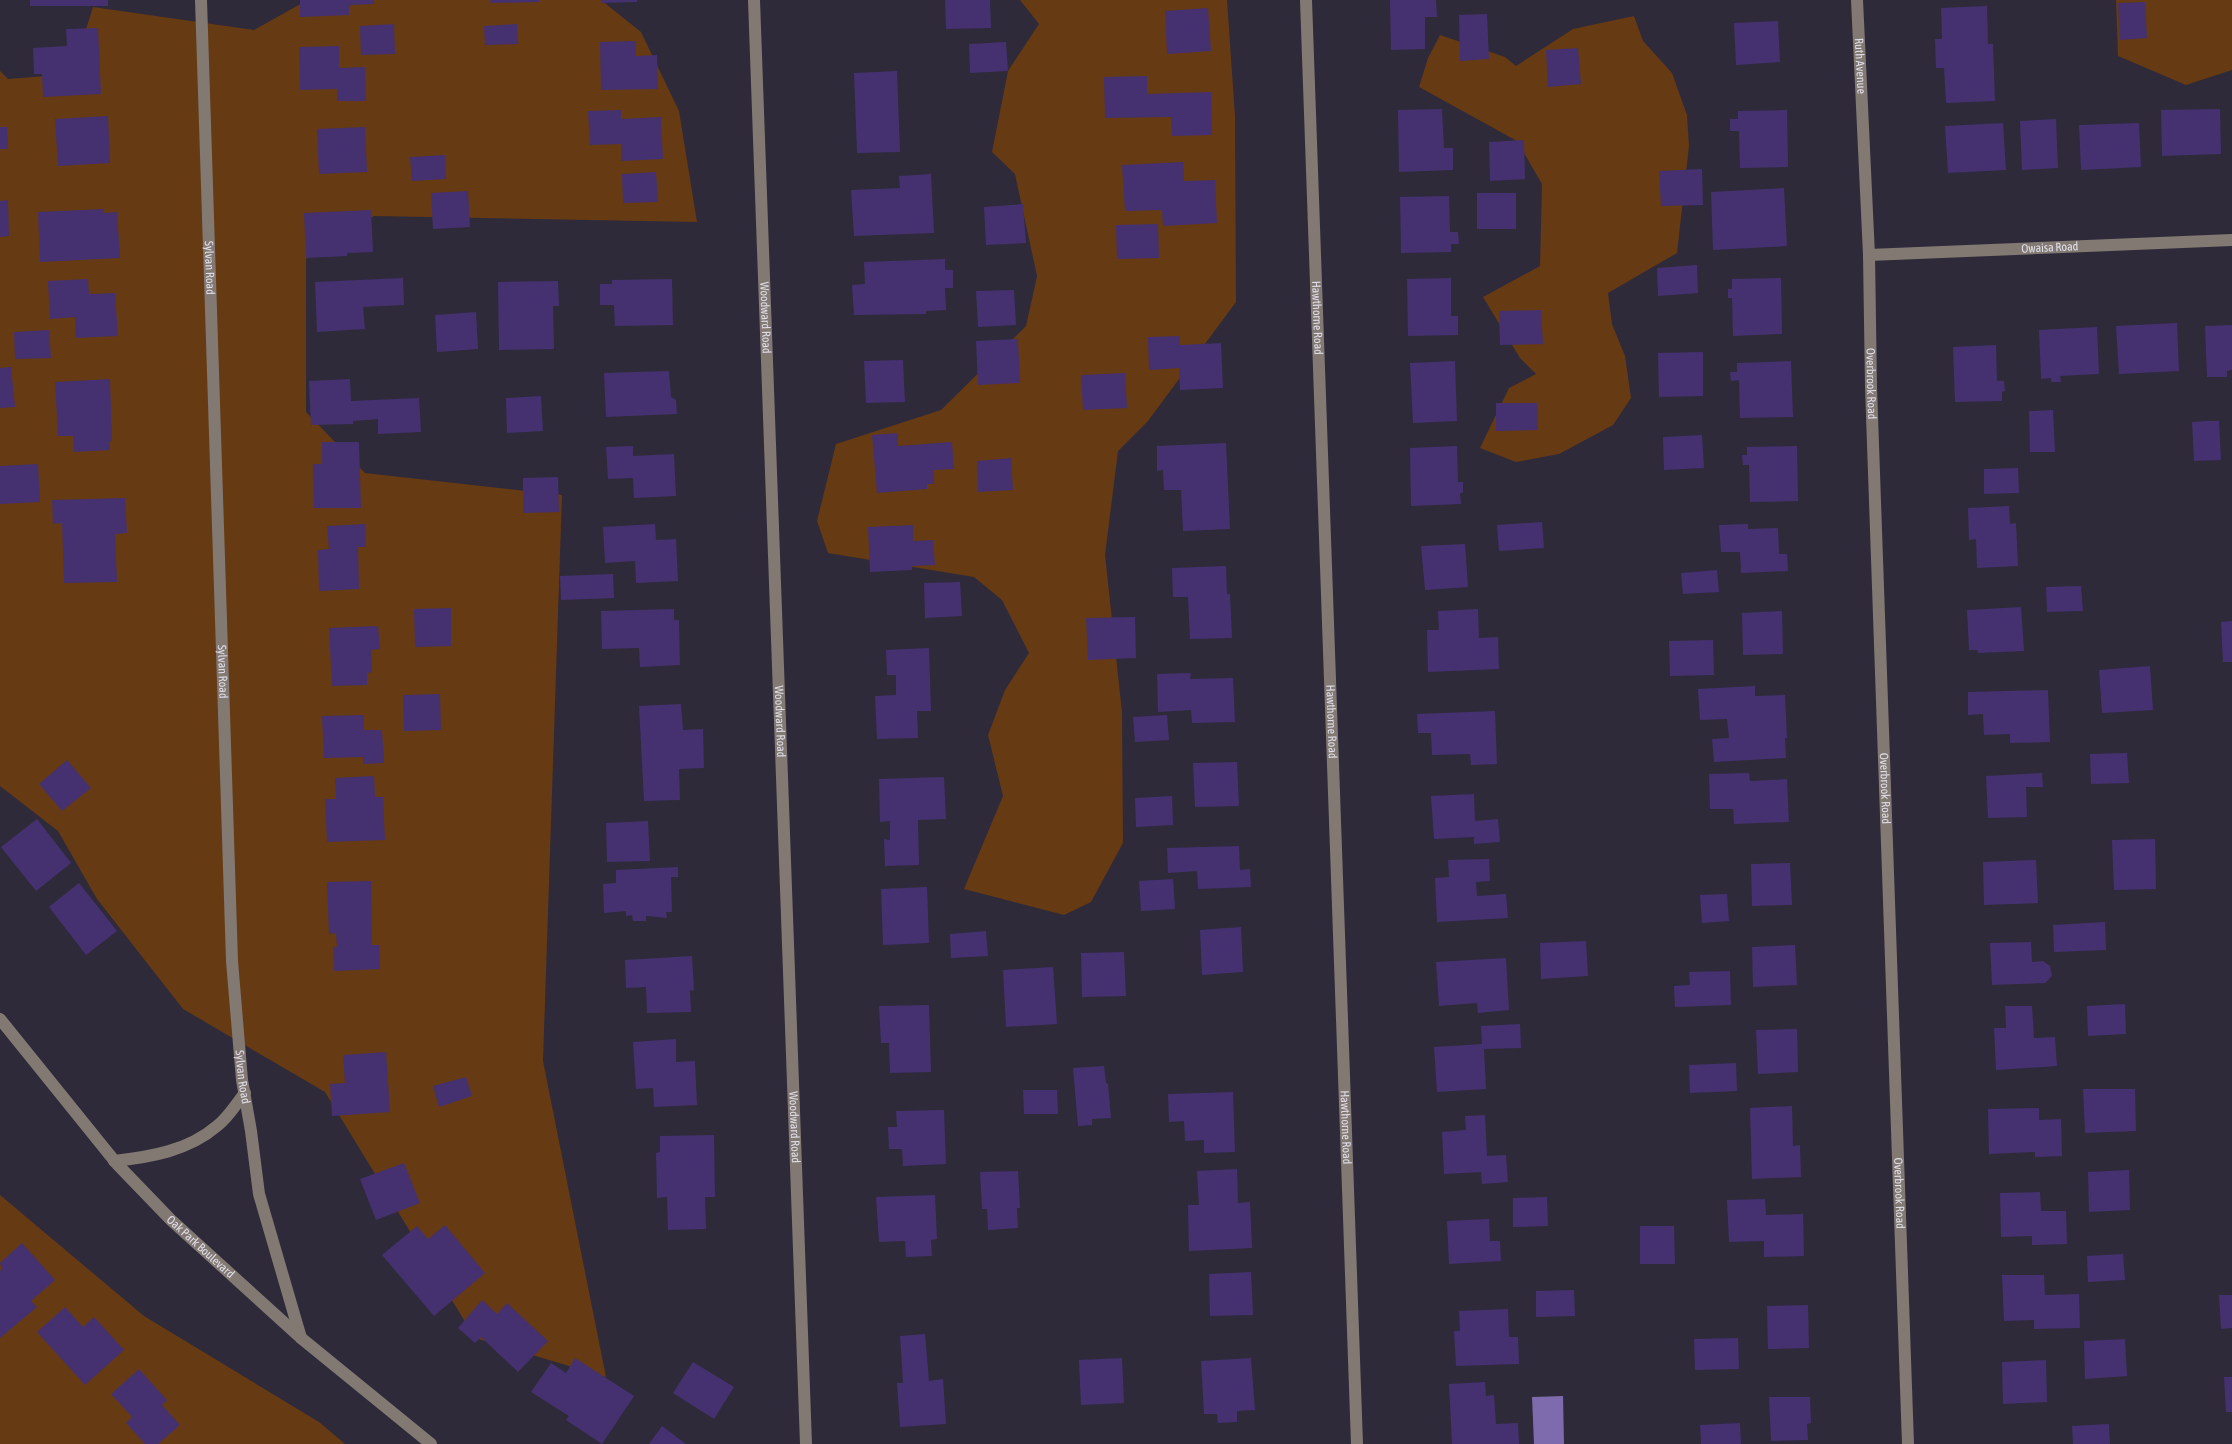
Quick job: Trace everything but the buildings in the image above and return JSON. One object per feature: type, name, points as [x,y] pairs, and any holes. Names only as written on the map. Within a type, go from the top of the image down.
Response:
[{"type":"street","name":"Sylvan Road","points":[[201,0],[232,961],[245,1093],[259,1194],[301,1338]]},
{"type":"street","name":"Woodward Road","points":[[754,0],[806,1444]]},
{"type":"street","name":"Hawthorne Road","points":[[1306,0],[1356,1444]]},
{"type":"street","name":"Ruth Avenue","points":[[1857,0],[1862,132]]},
{"type":"street","name":"Overbrook Road","points":[[1862,132],[1869,255],[1871,387],[1908,1444]]},
{"type":"street","name":"Owaisa Road","points":[[1869,255],[2232,240]]},
{"type":"street","name":"Oak Park Boulevard","points":[[0,1019],[114,1161],[171,1220],[301,1338],[431,1444]]},
{"type":"street","points":[[114,1161],[149,1157],[183,1147],[217,1126],[245,1093]]},
{"type":"shaded area","points":[[304,0],[601,0],[641,32],[679,111],[697,222],[374,216],[306,259],[306,412],[365,473],[562,495],[543,1061],[606,1377],[475,1338],[325,1092],[183,1009],[97,899],[58,831],[0,786],[0,71],[8,79],[72,74],[93,7],[254,30],[304,2]]},
{"type":"shaded area","points":[[1020,0],[1227,0],[1235,116],[1236,302],[1148,421],[1118,451],[1105,555],[1122,712],[1123,843],[1091,902],[1064,915],[964,889],[1003,796],[988,735],[1005,690],[1029,653],[1002,600],[974,577],[828,553],[817,521],[836,444],[941,410],[1026,326],[1037,276],[1015,174],[992,152],[1008,71],[1039,24]]},
{"type":"shaded area","points":[[2116,0],[2232,0],[2232,70],[2186,85],[2118,56]]},
{"type":"shaded area","points":[[1634,16],[1643,41],[1672,73],[1687,115],[1689,146],[1677,253],[1608,293],[1612,324],[1625,356],[1631,398],[1613,425],[1559,454],[1516,462],[1480,448],[1509,388],[1536,374],[1520,358],[1483,297],[1540,266],[1542,184],[1517,141],[1419,87],[1428,58],[1440,35],[1505,57],[1516,66],[1573,29]]},
{"type":"shaded area","points":[[0,1195],[144,1316],[319,1422],[345,1444],[0,1444]]},
{"type":"shaded area","points":[[1563,1396],[1564,1444],[1534,1444],[1532,1397]]}]
